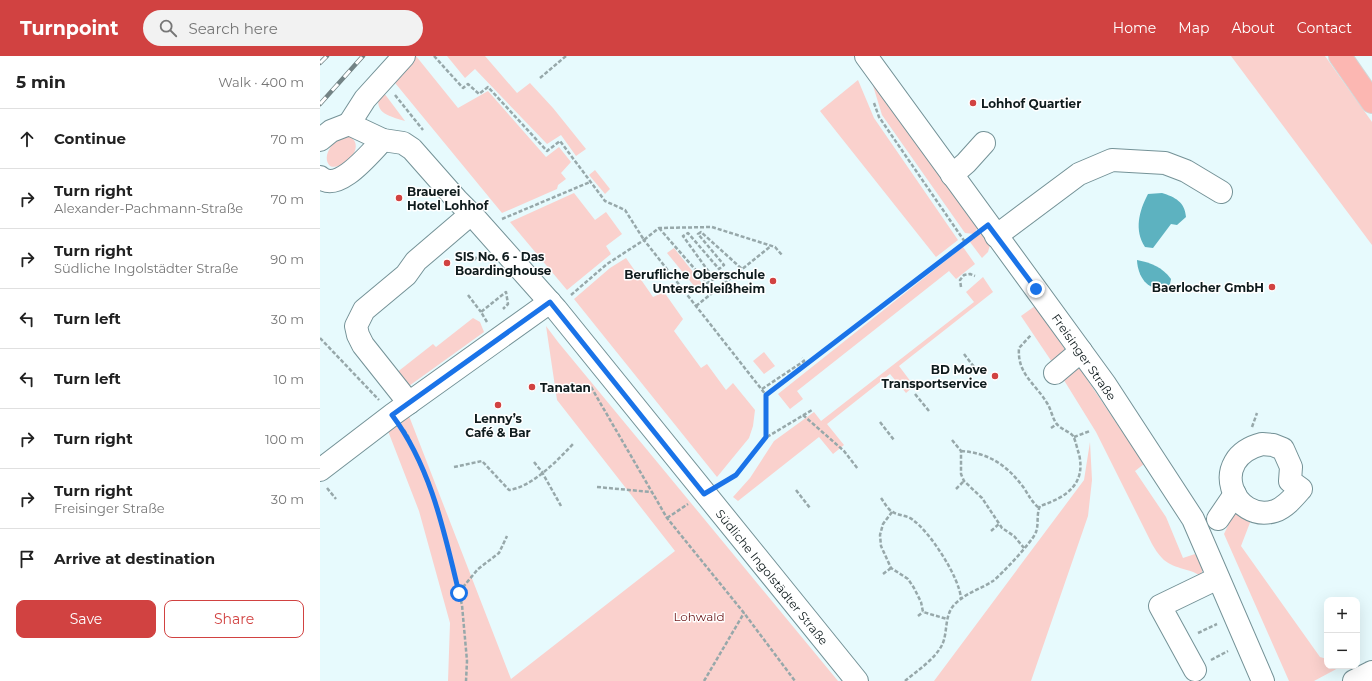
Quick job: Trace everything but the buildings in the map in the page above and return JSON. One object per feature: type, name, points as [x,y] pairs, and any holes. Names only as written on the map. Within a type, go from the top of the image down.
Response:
[{"type":"main road","points":[[1340,56],[1372,102]]},
{"type":"street","points":[[320,140],[331,131],[349,124],[366,99],[404,56]]},
{"type":"street","name":"Freisinger Straße","points":[[866,56],[1105,384],[1193,519],[1263,681]]},
{"type":"street","name":"Südliche Ingolstädter Straße","points":[[349,124],[383,140],[403,143],[412,149],[457,200],[559,299],[704,494],[857,681]]},
{"type":"street","points":[[321,181],[336,182],[345,177],[383,140]]},
{"type":"street","points":[[952,175],[966,163],[984,143]]},
{"type":"street","points":[[992,230],[1079,174],[1112,160],[1165,163],[1186,171],[1221,192]]},
{"type":"street","points":[[401,409],[358,335],[358,322],[364,310],[406,275],[416,261],[471,214]]},
{"type":"street","points":[[320,470],[401,409],[559,299]]},
{"type":"street","points":[[1055,372],[1081,351]]},
{"type":"street","points":[[1218,519],[1235,494]]},
{"type":"street","points":[[1195,670],[1160,606],[1218,578]]},
{"type":"street","points":[[1354,681],[1372,672]]},
{"type":"path","points":[[434,56],[463,88],[468,84],[479,94],[488,87],[547,151],[560,141],[605,201],[625,210],[644,240],[766,395],[766,437]]},
{"type":"path","points":[[540,78],[566,56]]},
{"type":"path","points":[[872,96],[879,117],[965,242]]},
{"type":"path","points":[[496,221],[590,182]]},
{"type":"path","points":[[559,299],[659,228],[712,227],[775,247],[782,255]]},
{"type":"path","points":[[659,228],[707,283],[714,279],[683,236],[688,233],[719,269],[724,265],[698,234],[701,232],[742,269]]},
{"type":"path","points":[[766,395],[965,242],[992,230]]},
{"type":"path","points":[[696,306],[771,246]]},
{"type":"path","points":[[961,287],[960,280],[964,275],[970,274],[975,276]]},
{"type":"path","points":[[481,312],[506,292],[508,304],[498,314]]},
{"type":"path","points":[[468,295],[488,324],[493,319]]},
{"type":"path","points":[[905,681],[938,652],[943,644],[947,619],[954,605],[968,594],[994,581],[1036,533],[1040,506],[1054,501],[1078,482],[1081,475],[1081,464],[1074,437],[1057,424],[1047,403],[1033,386],[1019,362],[1019,348],[1031,335]]},
{"type":"path","points":[[320,338],[401,409],[408,436],[438,508],[462,605],[467,655],[466,681]]},
{"type":"path","points":[[964,354],[978,372]]},
{"type":"path","points":[[762,390],[804,361],[802,358]]},
{"type":"path","points":[[588,382],[667,518],[744,613],[795,681]]},
{"type":"path","points":[[915,394],[929,411]]},
{"type":"path","points":[[667,518],[736,475],[766,437],[812,410]]},
{"type":"path","points":[[803,416],[844,451],[858,469]]},
{"type":"path","points":[[880,422],[894,440]]},
{"type":"path","points":[[1051,428],[1057,424]]},
{"type":"path","points":[[1074,437],[1090,430]]},
{"type":"path","points":[[952,440],[961,451],[961,474],[964,481],[982,498],[999,524],[1014,536],[1024,548]]},
{"type":"path","points":[[454,467],[482,461],[509,490],[527,483],[542,472],[574,443]]},
{"type":"path","points":[[961,451],[975,452],[996,461],[1020,484],[1032,502],[1039,509]]},
{"type":"path","points":[[534,462],[542,472],[561,506]]},
{"type":"path","points":[[956,489],[964,481]]},
{"type":"path","points":[[597,487],[652,492]]},
{"type":"path","points":[[796,490],[810,508]]},
{"type":"path","points":[[881,498],[892,512],[912,520],[922,528],[952,572],[958,583],[961,599]]},
{"type":"path","points":[[892,512],[883,524],[880,535],[881,546],[890,568],[908,579],[921,602],[923,612]]},
{"type":"path","points":[[991,531],[999,524]]},
{"type":"path","points":[[459,593],[478,569],[499,553],[507,536]]},
{"type":"path","points":[[883,574],[890,568]]},
{"type":"path","points":[[918,616],[923,612]]},
{"type":"path","points":[[923,612],[947,619]]},
{"type":"path","points":[[704,681],[744,613]]},
{"type":"path","points":[[1201,639],[1198,632],[1217,624]]},
{"type":"path","points":[[1207,653],[1211,660],[1229,651]]},
{"type":"green space","points":[[409,56],[416,56],[458,108],[488,91],[546,157],[559,147],[571,162],[561,173],[566,179],[558,185],[557,189],[502,213],[391,78]]},
{"type":"green space","points":[[447,56],[485,56],[517,93],[530,83],[553,108],[586,149],[576,156],[561,135],[547,144],[475,69],[465,78]]},
{"type":"green space","points":[[1231,56],[1325,56],[1372,122],[1372,245]]},
{"type":"green space","points":[[871,79],[978,227],[974,234],[965,233],[882,115]]},
{"type":"green space","points":[[858,80],[874,118],[958,240],[936,257],[820,111]]},
{"type":"green space","points":[[381,89],[405,121],[382,112],[378,103]]},
{"type":"green space","points":[[347,135],[353,139],[356,145],[355,151],[347,161],[341,165],[335,167],[330,166],[327,162],[327,157],[330,148],[338,139]]},
{"type":"green space","points":[[595,170],[610,189],[605,194],[589,175]]},
{"type":"green space","points":[[574,193],[595,220],[606,212],[622,234],[606,246],[611,254],[567,290],[510,222]]},
{"type":"green space","points":[[981,233],[990,245],[988,252],[982,258],[970,242]]},
{"type":"green space","points":[[963,247],[975,264],[956,279],[949,271],[797,391],[803,399],[790,409],[778,394]]},
{"type":"green space","points":[[674,248],[705,287],[699,292],[667,253]]},
{"type":"green space","points":[[626,258],[653,297],[664,292],[683,319],[674,331],[701,368],[707,364],[726,390],[733,383],[755,410],[753,426],[749,438],[717,477],[574,299],[610,268]]},
{"type":"green space","points":[[983,277],[993,292],[899,366],[914,386],[906,393],[890,374],[827,424],[844,445],[833,454],[819,437],[738,501],[733,497],[750,478],[774,441],[814,412],[821,421],[974,302],[966,292]]},
{"type":"green space","points":[[1035,306],[1064,348],[1064,357],[1054,365],[1021,316]]},
{"type":"green space","points":[[473,318],[480,322],[484,332],[402,391],[391,377],[433,344],[436,347]]},
{"type":"green space","name":"Lohwald","points":[[546,326],[838,681],[448,681],[450,623],[419,511],[388,431],[409,416],[511,679],[675,551],[557,400]]},
{"type":"green space","points":[[764,352],[775,366],[764,374],[753,361]]},
{"type":"green space","points":[[1072,368],[1080,369],[1144,464],[1135,471],[1166,517],[1183,558],[1195,554],[1203,568],[1201,576],[1166,562],[1154,548],[1096,432],[1062,377]]},
{"type":"green space","points":[[1090,442],[1092,480],[1088,516],[1031,681],[934,681],[1084,480]]},
{"type":"green space","points":[[1234,513],[1251,520],[1241,546],[1320,657],[1324,658],[1324,669],[1336,669],[1314,681],[1289,681],[1224,534]]},
{"type":"water","points":[[1162,193],[1175,198],[1184,207],[1186,217],[1177,225],[1171,224],[1153,248],[1145,247],[1139,227],[1142,207],[1148,194]]},
{"type":"water","points":[[1137,260],[1152,264],[1164,271],[1171,279],[1169,289],[1156,288],[1146,283],[1140,273]]},
{"type":"railway","points":[[320,63],[327,56]]},
{"type":"railway","points":[[320,104],[363,56]]},
{"type":"place","name":"Lohhof Quartier","points":[[973,103]]},
{"type":"place","name":"Brauerei Hotel Lohhof","points":[[399,198]]},
{"type":"place","name":"SIS No. 6 - Das Boardinghouse","points":[[447,263]]},
{"type":"place","name":"Berufliche Oberschule Unterschleißheim","points":[[773,281]]},
{"type":"place","name":"Baerlocher GmbH","points":[[1272,287]]},
{"type":"place","name":"BD Move Transportservice","points":[[995,376]]},
{"type":"place","name":"Tanatan","points":[[532,387]]},
{"type":"place","name":"Lenny’s Café & Bar","points":[[498,405]]},
{"type":"route","points":[[459,593],[438,508],[408,436],[392,415],[550,302],[704,494],[736,475],[766,437],[766,395],[988,225],[1036,289]]}]
